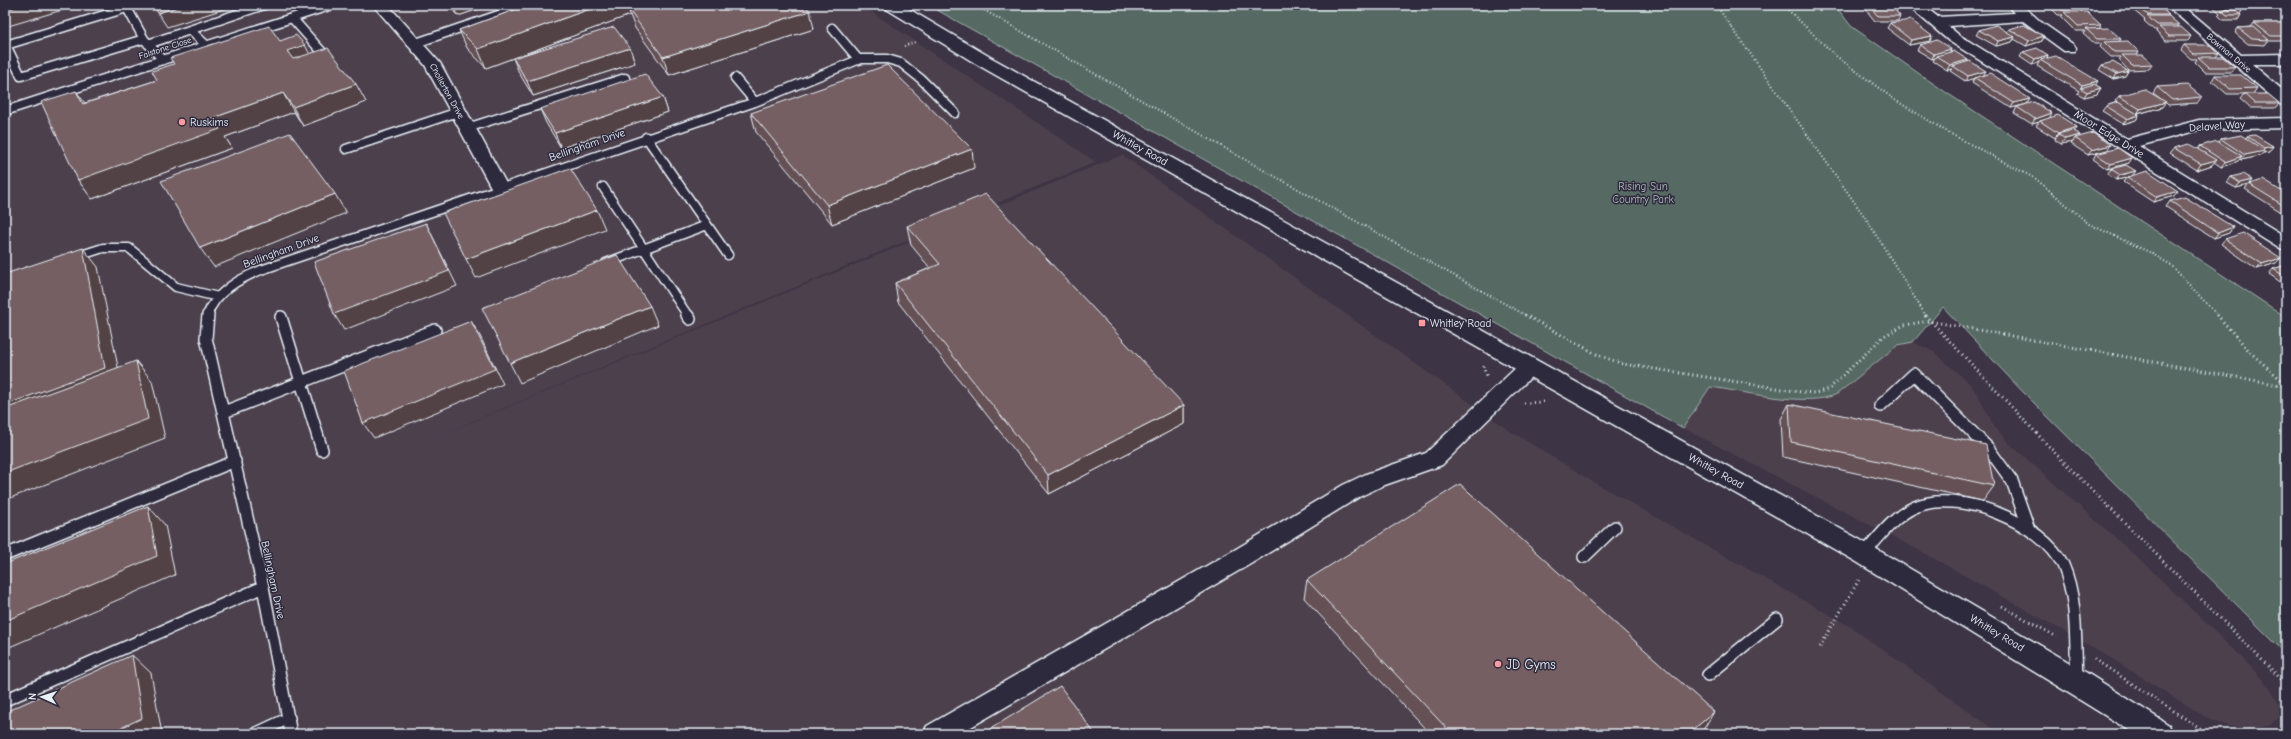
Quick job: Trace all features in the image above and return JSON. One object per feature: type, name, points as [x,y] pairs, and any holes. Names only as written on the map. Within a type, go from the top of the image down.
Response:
[{"type":"main road","name":"Whitley Road","points":[[891,5],[984,61],[1529,367],[1864,563],[2077,682],[2159,734]]},
{"type":"street","name":"Chollerton Drive","points":[[380,5],[416,43],[432,63],[499,187]]},
{"type":"street","name":"Moor Edge Drive","points":[[1914,5],[1954,38],[2286,245]]},
{"type":"street","points":[[2014,5],[2026,17],[2069,48]]},
{"type":"street","name":"Bowman Drive","points":[[2173,5],[2286,101]]},
{"type":"street","points":[[1933,22],[2026,17]]},
{"type":"street","points":[[2237,60],[2286,59]]},
{"type":"street","name":"Delavel Way","points":[[2126,144],[2199,125],[2286,123]]},
{"type":"street","points":[[936,734],[1244,556],[1351,490],[1374,480],[1434,459],[1529,367]]},
{"type":"lane","points":[[163,60],[146,41],[126,8],[6,45],[21,76],[146,41],[190,30],[264,5]]},
{"type":"lane","name":"Falstone Close","points":[[5,111],[332,5]]},
{"type":"lane","points":[[416,43],[528,5]]},
{"type":"lane","points":[[292,18],[323,53]]},
{"type":"lane","points":[[832,28],[859,60]]},
{"type":"lane","points":[[190,30],[207,46]]},
{"type":"lane","name":"Bellingham Drive","points":[[292,734],[263,587],[204,326],[210,309],[218,297],[238,282],[261,270],[646,137],[755,102],[795,87],[835,67],[859,60],[887,60],[901,63],[911,70],[955,113]]},
{"type":"lane","points":[[467,128],[625,78]]},
{"type":"lane","points":[[735,78],[755,102]]},
{"type":"lane","points":[[346,149],[458,112]]},
{"type":"lane","points":[[646,137],[728,255]]},
{"type":"lane","points":[[603,186],[645,248],[690,319]]},
{"type":"lane","points":[[600,265],[707,225]]},
{"type":"lane","points":[[66,260],[103,248],[129,248],[164,279],[176,287],[218,297]]},
{"type":"lane","points":[[281,317],[322,450]]},
{"type":"lane","points":[[224,412],[435,330]]},
{"type":"lane","points":[[1880,406],[1914,374],[1988,448],[2012,481],[2029,529]]},
{"type":"lane","points":[[5,555],[235,461]]},
{"type":"lane","points":[[1864,563],[1901,516],[1912,508],[1934,502],[1966,504],[1992,512],[2029,529],[2046,541],[2057,553],[2069,583],[2077,682]]},
{"type":"lane","points":[[1584,557],[1615,527]]},
{"type":"lane","points":[[5,700],[263,587]]},
{"type":"lane","points":[[1708,676],[1777,619]]},
{"type":"lane","points":[[255,734],[289,718]]},
{"type":"path","points":[[975,5],[1251,163],[1609,359],[1623,364],[1814,393],[1829,389],[1884,336],[1895,329],[1904,325],[1930,320],[2286,385]]},
{"type":"path","points":[[1716,5],[1867,220],[1930,320],[2057,455],[2286,684]]},
{"type":"path","points":[[1782,5],[1838,58],[1890,98],[1937,127],[2037,179],[2058,196],[2079,217],[2101,231],[2170,264],[2184,277],[2252,354],[2286,385]]},
{"type":"path","points":[[1820,647],[1864,563]]},
{"type":"shaded area","points":[[5,5],[861,5],[1096,162],[401,451],[1122,155],[1510,431],[1595,483],[1851,627],[2000,734],[5,734]]},
{"type":"shaded area","points":[[1913,342],[1934,352],[1969,383],[1978,395],[1995,428],[2011,445],[2149,568],[2251,667],[2269,687],[2279,704],[2279,718],[2268,726],[2248,729],[2229,726],[2209,719],[2101,652],[1926,554],[1683,428],[1710,387],[1798,399],[1828,398],[1837,394],[1898,345]]},
{"type":"green space","name":"Rising Sun Country Park","points":[[928,5],[1835,5],[1851,26],[1944,91],[2286,317],[2286,654],[2022,391],[1943,307],[1913,342],[1898,345],[1837,394],[1825,398],[1793,399],[1710,387],[1683,428]]},
{"type":"building","points":[[5,5],[21,5],[5,10]]},
{"type":"building","points":[[153,5],[183,5],[158,13]]},
{"type":"building","points":[[528,5],[601,5],[478,49],[459,30]]},
{"type":"building","points":[[647,5],[805,5],[810,11],[663,57],[629,10]]},
{"type":"building","points":[[1868,5],[1891,5],[1900,16],[1878,16]]},
{"type":"building","points":[[2056,5],[2078,5],[2083,9],[2061,10]]},
{"type":"building","points":[[2136,5],[2158,5],[2169,15],[2148,15]]},
{"type":"building","points":[[2220,5],[2239,5],[2243,9],[2225,9]]},
{"type":"building","points":[[2221,10],[2236,10],[2241,15],[2227,15]]},
{"type":"building","points":[[2064,12],[2087,12],[2101,25],[2078,26]]},
{"type":"building","points":[[2147,16],[2169,16],[2179,25],[2157,25]]},
{"type":"building","points":[[1911,20],[1932,36],[1911,40],[1890,23]]},
{"type":"building","points":[[2254,23],[2286,23],[2286,36],[2271,36]]},
{"type":"building","points":[[1996,25],[2015,37],[1998,41],[1979,30]]},
{"type":"building","points":[[2024,25],[2044,36],[2029,41],[2009,29]]},
{"type":"building","name":"Ruskims","points":[[269,26],[280,41],[296,35],[305,45],[287,51],[293,59],[328,48],[356,84],[293,107],[283,93],[213,118],[220,129],[78,180],[41,102],[76,91],[83,104],[157,80],[152,71],[174,64],[170,58]]},
{"type":"building","points":[[614,27],[630,48],[527,81],[513,58]]},
{"type":"building","points":[[2159,27],[2181,27],[2191,36],[2169,36]]},
{"type":"building","points":[[2254,27],[2269,40],[2252,39],[2238,28]]},
{"type":"building","points":[[2109,28],[2121,39],[2097,39],[2086,29]]},
{"type":"building","points":[[1937,40],[1951,49],[1934,54],[1920,45]]},
{"type":"building","points":[[2128,41],[2139,52],[2114,52],[2104,42]]},
{"type":"building","points":[[2184,45],[2209,45],[2219,53],[2194,54]]},
{"type":"building","points":[[2037,48],[2048,55],[2035,59],[2023,52]]},
{"type":"building","points":[[1954,51],[1968,60],[1950,65],[1936,56]]},
{"type":"building","points":[[2122,55],[2143,55],[2153,64],[2132,65]]},
{"type":"building","points":[[2056,56],[2098,81],[2082,85],[2040,60]]},
{"type":"building","points":[[2198,57],[2223,57],[2235,67],[2209,67]]},
{"type":"building","points":[[1970,61],[1986,71],[1968,76],[1953,66]]},
{"type":"building","points":[[2113,62],[2128,71],[2117,74],[2102,65]]},
{"type":"building","points":[[887,65],[972,149],[827,205],[751,113]]},
{"type":"building","points":[[1990,73],[2030,99],[2014,103],[1975,78]]},
{"type":"building","points":[[645,74],[663,97],[555,133],[540,109]]},
{"type":"building","points":[[2215,75],[2241,75],[2257,88],[2230,89]]},
{"type":"building","points":[[2094,84],[2101,88],[2087,92],[2080,88]]},
{"type":"building","points":[[2187,85],[2202,97],[2172,100],[2157,87]]},
{"type":"building","points":[[2144,89],[2166,102],[2140,109],[2119,96]]},
{"type":"building","points":[[2244,94],[2268,94],[2279,103],[2254,103]]},
{"type":"building","points":[[2034,102],[2052,113],[2035,119],[2017,107]]},
{"type":"building","points":[[2118,102],[2139,115],[2127,119],[2106,106]]},
{"type":"building","points":[[2058,115],[2077,127],[2058,133],[2040,121]]},
{"type":"building","points":[[2073,130],[2080,135],[2065,139],[2058,134]]},
{"type":"building","points":[[290,133],[335,194],[200,248],[161,181]]},
{"type":"building","points":[[2093,133],[2110,145],[2092,150],[2075,138]]},
{"type":"building","points":[[2241,135],[2265,151],[2245,155],[2221,139]]},
{"type":"building","points":[[2255,135],[2273,146],[2264,148],[2247,136]]},
{"type":"building","points":[[2217,141],[2242,156],[2225,162],[2200,146]]},
{"type":"building","points":[[2189,144],[2216,160],[2201,164],[2174,148]]},
{"type":"building","points":[[2118,148],[2132,158],[2111,164],[2096,154]]},
{"type":"building","points":[[2126,165],[2136,171],[2120,175],[2111,169]]},
{"type":"building","points":[[570,168],[597,210],[466,259],[443,213]]},
{"type":"building","points":[[2148,171],[2178,191],[2157,197],[2127,177]]},
{"type":"building","points":[[2243,174],[2252,180],[2240,183],[2231,177]]},
{"type":"building","points":[[2263,180],[2286,194],[2286,207],[2249,184]]},
{"type":"building","points":[[986,194],[1184,405],[1048,475],[895,283],[940,264],[907,226]]},
{"type":"building","points":[[2185,197],[2233,227],[2218,233],[2170,201]]},
{"type":"building","points":[[426,223],[449,271],[334,314],[314,262]]},
{"type":"building","points":[[2243,233],[2281,258],[2262,264],[2225,239]]},
{"type":"building","points":[[83,248],[105,368],[5,405],[5,274]]},
{"type":"building","points":[[617,255],[650,306],[510,363],[482,308]]},
{"type":"building","points":[[2286,265],[2286,277],[2273,269]]},
{"type":"building","points":[[471,321],[495,369],[363,423],[344,371]]},
{"type":"building","points":[[136,361],[148,419],[5,473],[5,409]]},
{"type":"building","points":[[1789,404],[1986,445],[1994,486],[1791,442]]},
{"type":"building","name":"JD Gyms","points":[[1460,484],[1714,712],[1688,734],[1452,734],[1307,580]]},
{"type":"building","points":[[148,506],[157,556],[5,621],[5,564]]},
{"type":"building","points":[[132,655],[142,718],[108,734],[5,734],[5,712]]},
{"type":"building","points":[[1060,686],[1095,734],[982,734]]},
{"type":"place","name":"Ruskims","points":[[182,122]]},
{"type":"place","name":"Whitley Road","points":[[1422,323]]},
{"type":"place","name":"JD Gyms","points":[[1498,664]]}]
